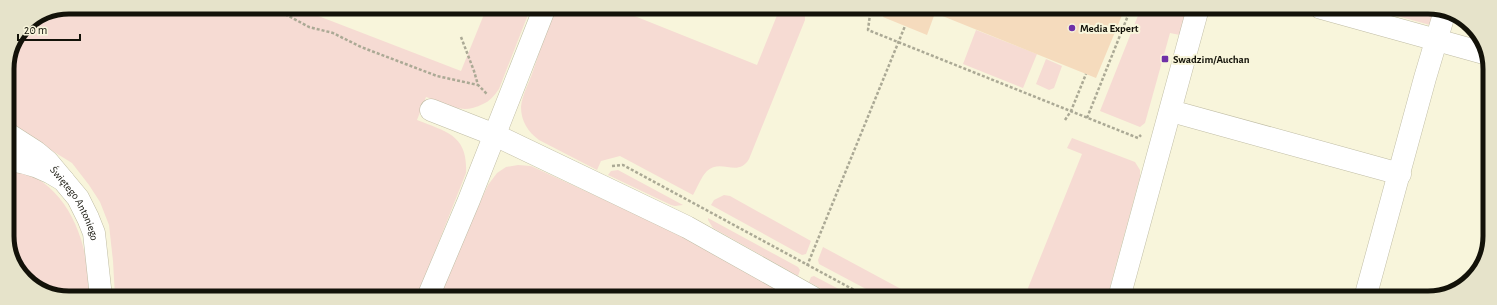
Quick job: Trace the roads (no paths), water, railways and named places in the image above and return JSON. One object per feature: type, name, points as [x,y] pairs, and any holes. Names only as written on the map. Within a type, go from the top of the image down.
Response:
[{"type":"street","points":[[430,291],[495,135],[542,14]]},
{"type":"street","points":[[1121,291],[1196,14]]},
{"type":"street","points":[[1343,14],[1480,52]]},
{"type":"street","points":[[1367,291],[1425,78],[1444,16]]},
{"type":"street","points":[[431,110],[495,135],[687,227],[801,291]]},
{"type":"street","points":[[1171,111],[1400,174]]},
{"type":"street","name":"Świętego Antoniego","points":[[14,138],[36,152],[48,162],[78,198],[94,233],[100,291]]},
{"type":"street","points":[[14,161],[40,167],[63,180]]},
{"type":"place","name":"Media Expert","points":[[1072,28]]},
{"type":"place","name":"Swadzim/Auchan","points":[[1165,59]]}]
